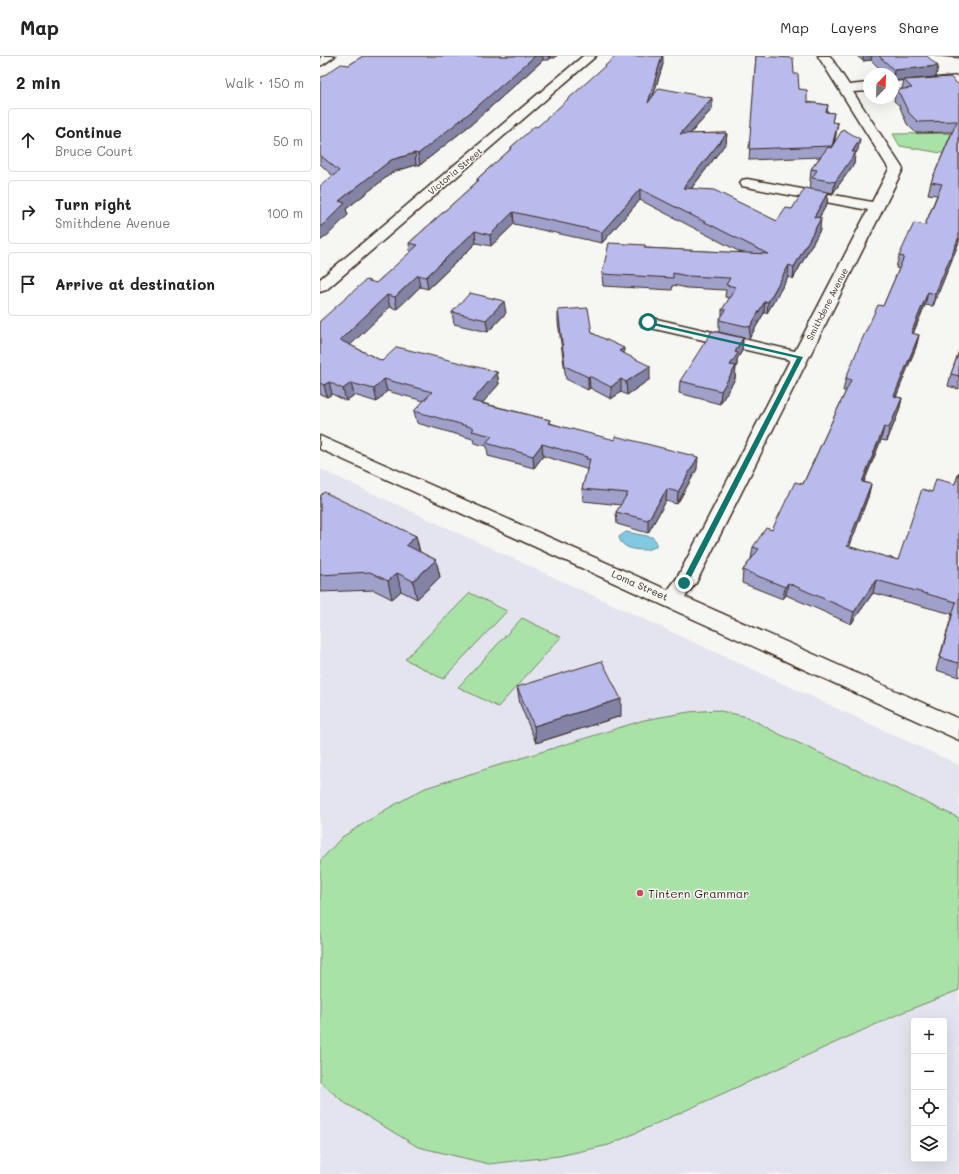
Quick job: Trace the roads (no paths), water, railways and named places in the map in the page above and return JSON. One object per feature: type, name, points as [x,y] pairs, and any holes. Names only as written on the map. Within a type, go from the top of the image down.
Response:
[{"type":"street","points":[[320,62],[329,56]]},
{"type":"street","name":"Victoria Street","points":[[320,287],[590,56]]},
{"type":"street","name":"Smithdene Avenue","points":[[672,599],[684,583],[896,169],[824,56]]},
{"type":"street","points":[[899,86],[959,80]]},
{"type":"street","points":[[845,89],[863,88]]},
{"type":"street","points":[[747,183],[877,207]]},
{"type":"street","points":[[648,322],[800,357]]},
{"type":"street","name":"Loma Street","points":[[320,442],[672,599],[959,730]]},
{"type":"water","points":[[626,532],[652,537],[656,541],[656,546],[647,550],[629,548],[621,542],[619,537]]},
{"type":"place","name":"Tintern Grammar","points":[[640,893]]}]
